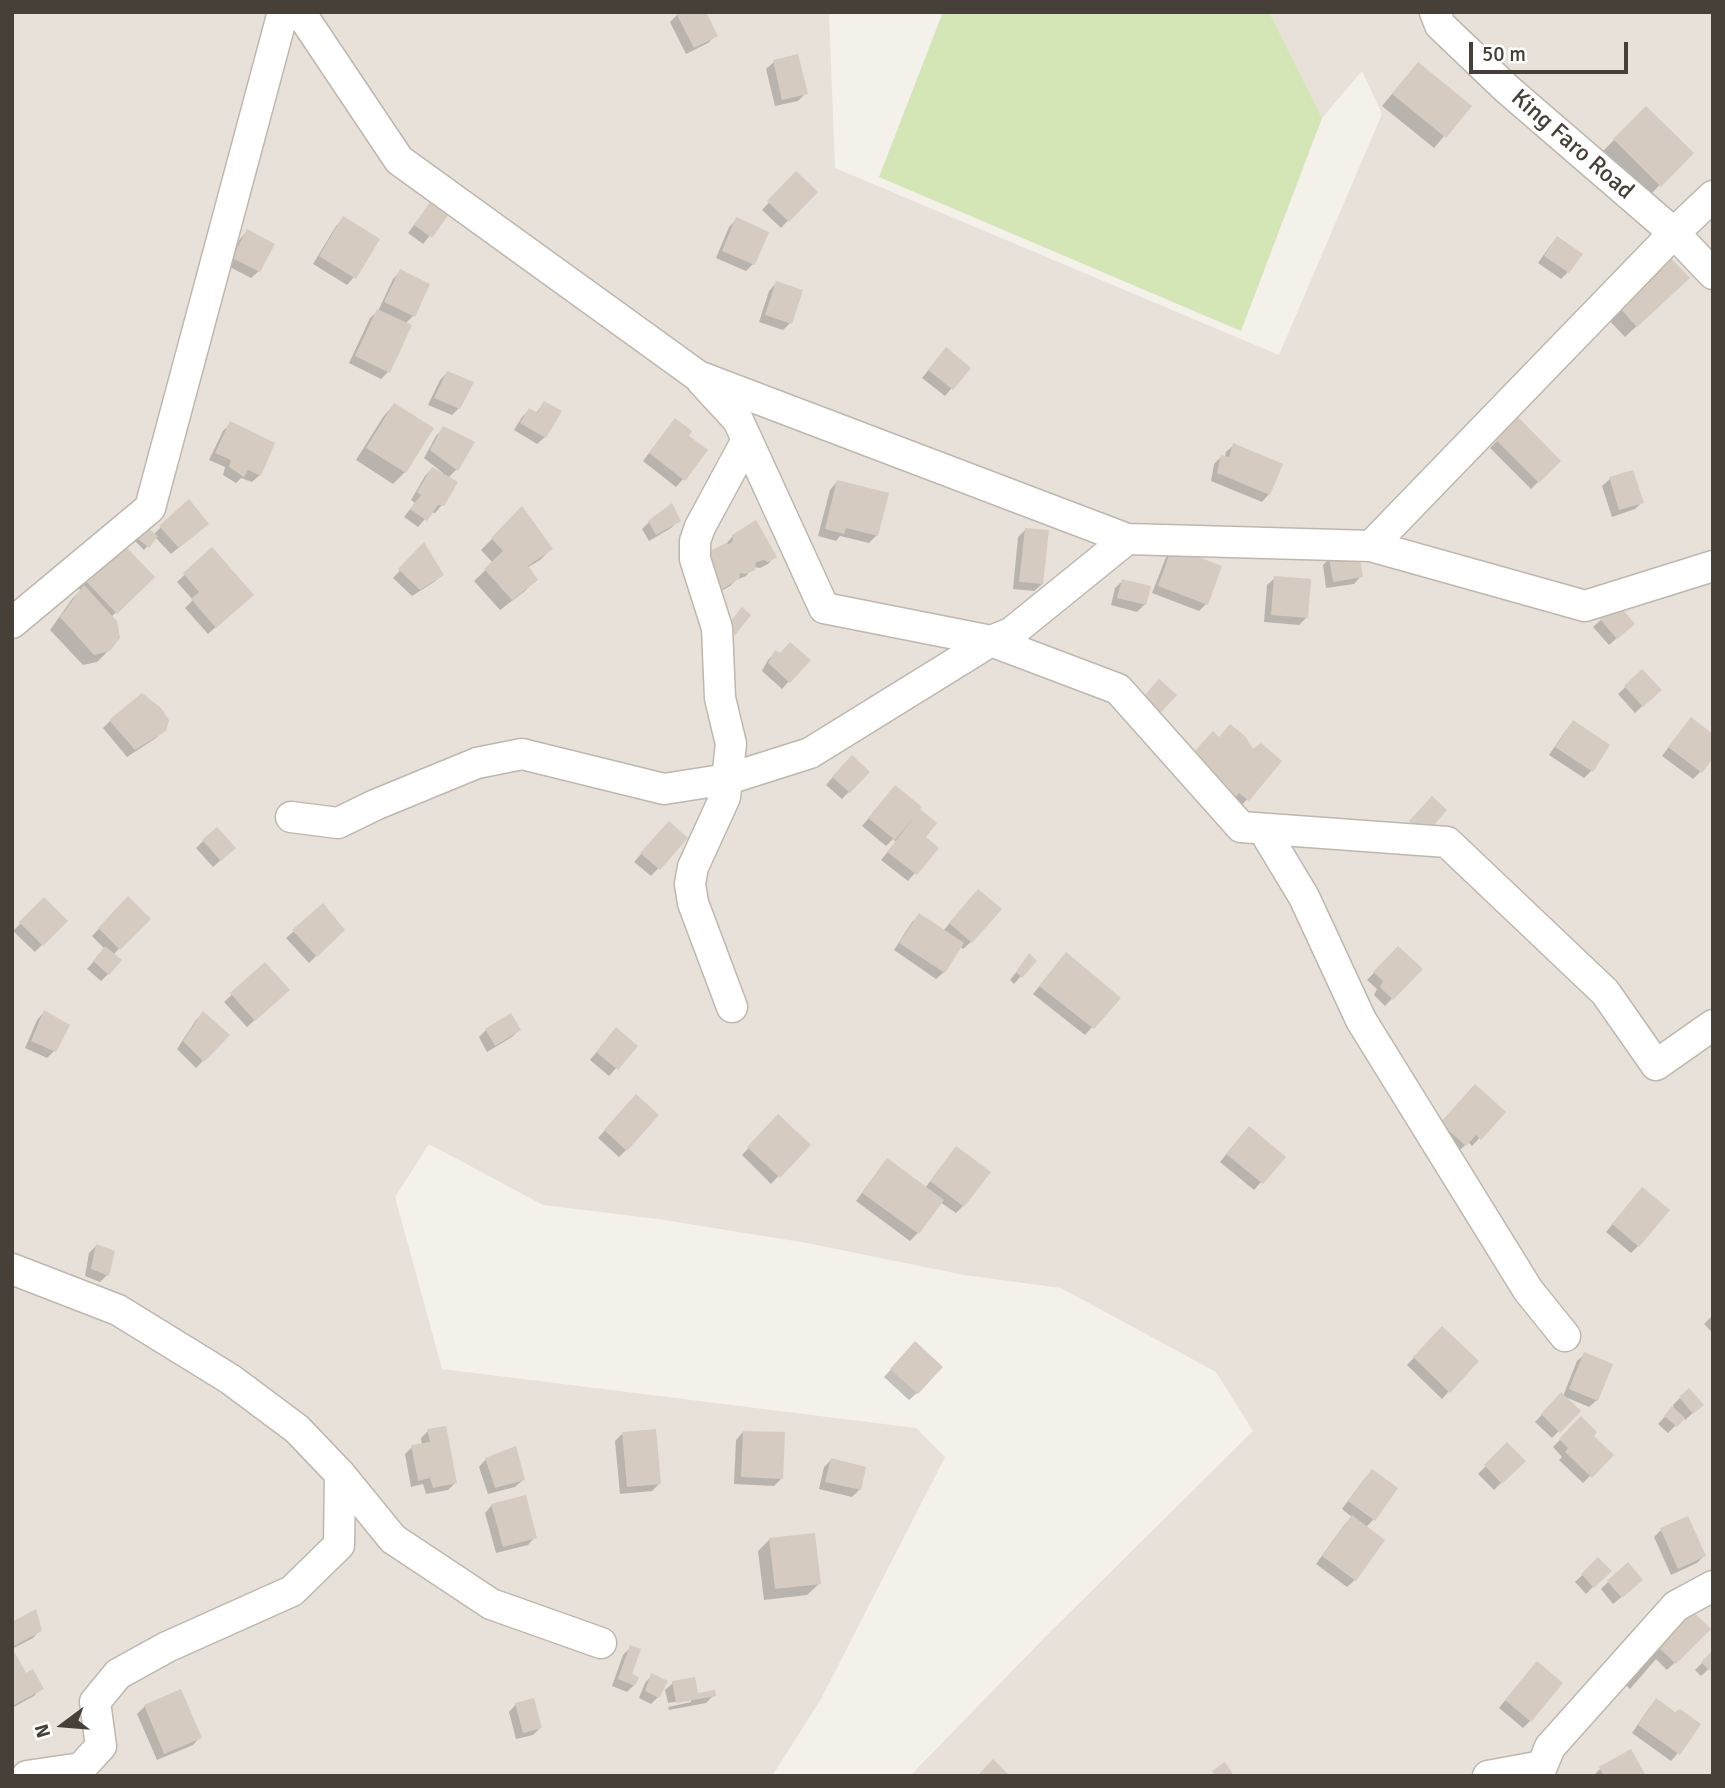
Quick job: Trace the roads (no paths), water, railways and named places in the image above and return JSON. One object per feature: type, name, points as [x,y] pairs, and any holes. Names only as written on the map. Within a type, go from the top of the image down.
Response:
[{"type":"street","points":[[12,624],[150,508],[283,12]]},
{"type":"street","points":[[300,12],[399,160],[698,376],[738,421],[824,608],[991,641],[1118,689],[1241,827],[1447,842],[1605,992],[1656,1065],[1713,1026]]},
{"type":"street","name":"King Faro Road","points":[[1435,12],[1440,25],[1507,89],[1674,233],[1713,274]]},
{"type":"street","points":[[1371,546],[1674,233],[1708,208]]},
{"type":"street","points":[[698,376],[1128,539],[1371,546],[1585,606],[1713,566]]},
{"type":"street","points":[[732,1007],[693,903],[690,884],[693,867],[725,797],[731,744],[720,698],[718,628],[695,559],[695,541],[747,440]]},
{"type":"street","points":[[291,817],[338,823],[477,763],[522,754],[664,789],[728,779],[810,753],[991,641],[1011,633],[1128,539]]},
{"type":"street","points":[[1263,829],[1304,897],[1362,1020],[1528,1290],[1565,1336]]},
{"type":"street","points":[[12,1269],[118,1310],[230,1379],[297,1429],[340,1474],[393,1539],[491,1604],[601,1643]]},
{"type":"street","points":[[27,1776],[81,1768],[94,1754],[100,1746],[95,1702],[118,1674],[167,1647],[292,1591],[338,1545],[340,1474]]},
{"type":"street","points":[[1488,1776],[1540,1771],[1550,1746],[1676,1606],[1713,1586]]}]
